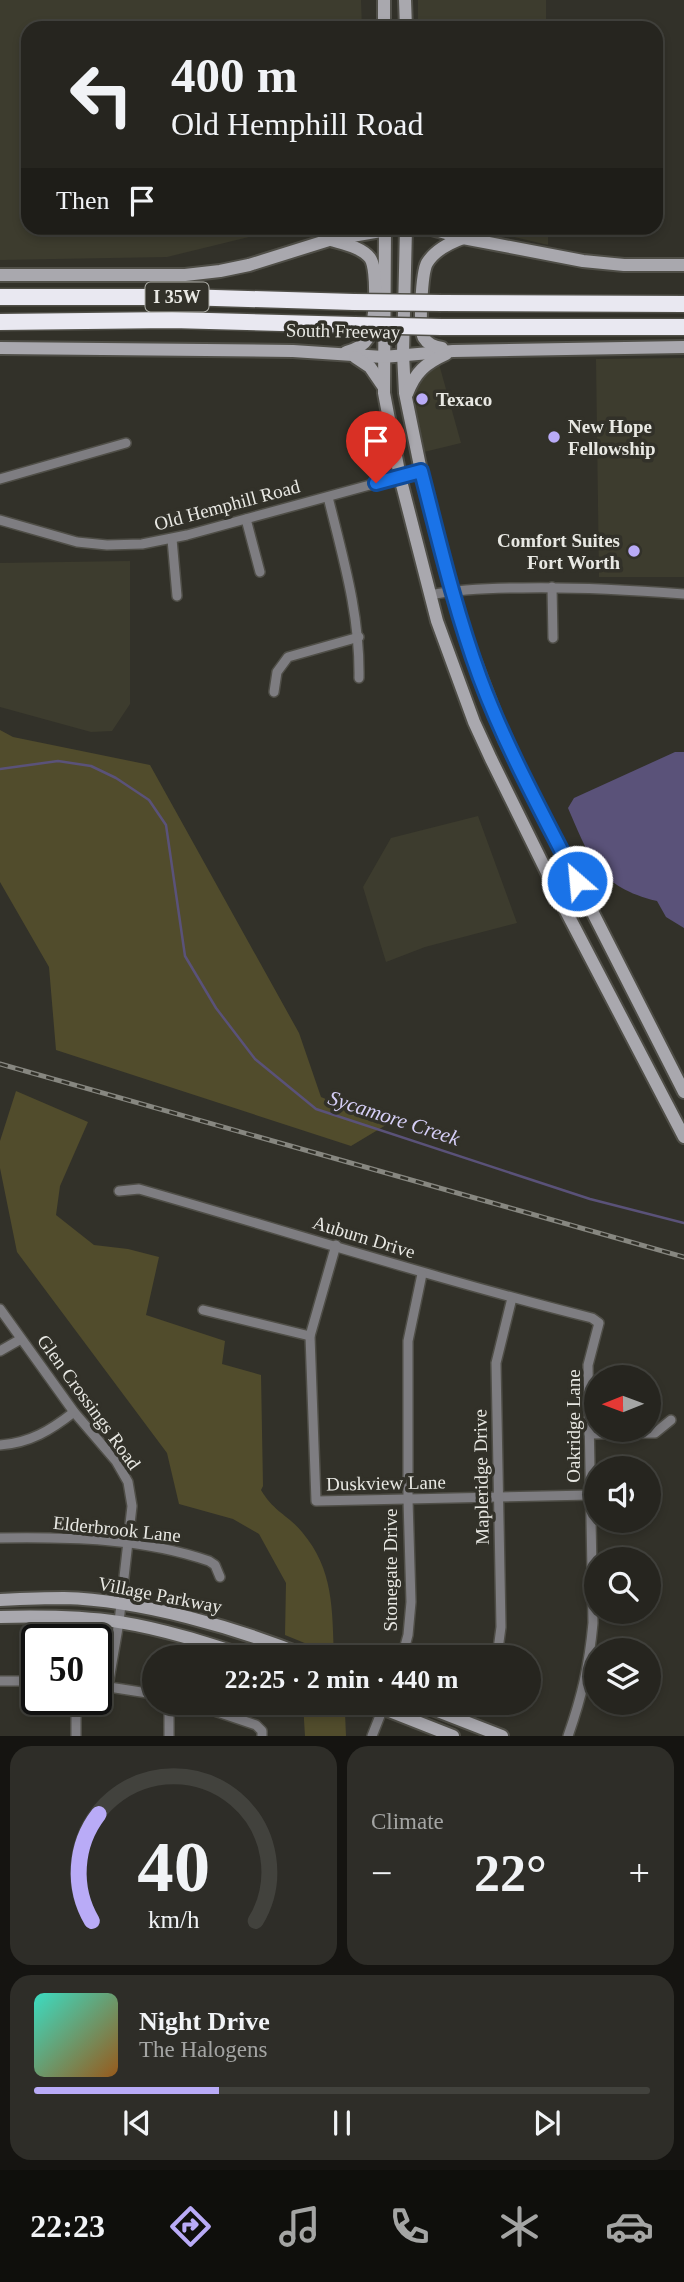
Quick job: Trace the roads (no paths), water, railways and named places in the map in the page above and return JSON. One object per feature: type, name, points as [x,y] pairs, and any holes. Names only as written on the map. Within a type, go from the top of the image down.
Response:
[{"type":"highway","name":"South Freeway","points":[[0,297],[684,304]]},
{"type":"highway","name":"South Freeway","points":[[0,322],[172,320],[441,327],[684,327]]},
{"type":"highway","points":[[658,327],[672,334],[684,334]]},
{"type":"main road","points":[[384,0],[384,21]]},
{"type":"main road","points":[[405,0],[406,21]]},
{"type":"main road","points":[[0,275],[197,273],[249,265],[346,235]]},
{"type":"main road","points":[[389,235],[384,388],[400,477],[448,654],[491,759],[567,913],[684,1137]]},
{"type":"main road","points":[[406,235],[403,354],[406,398],[421,471],[452,591],[480,679],[505,740],[684,1092]]},
{"type":"main road","points":[[454,235],[583,261],[624,265],[684,265]]},
{"type":"main road","points":[[453,351],[435,347],[422,334],[422,283],[426,264],[434,255],[451,242],[463,238]]},
{"type":"main road","points":[[329,240],[358,249],[367,255],[372,261],[376,278],[368,340],[354,350],[332,354]]},
{"type":"main road","name":"South Freeway","points":[[0,348],[246,350],[383,357],[453,351],[684,347]]},
{"type":"main road","points":[[406,398],[413,379],[421,368],[453,351]]},
{"type":"main road","points":[[352,356],[370,367],[384,388]]},
{"type":"main road","name":"Village Parkway","points":[[0,1600],[66,1598],[121,1605],[225,1627],[275,1645]]},
{"type":"main road","name":"Village Parkway","points":[[0,1617],[44,1616],[119,1622],[210,1645]]},
{"type":"main road","points":[[405,1715],[453,1736]]},
{"type":"main road","points":[[448,1715],[502,1736]]},
{"type":"street","points":[[0,479],[126,443]]},
{"type":"street","name":"Old Hemphill Road","points":[[0,520],[60,539],[124,545],[172,539],[421,471]]},
{"type":"street","points":[[328,496],[355,606],[359,637],[359,678]]},
{"type":"street","points":[[246,519],[260,572]]},
{"type":"street","points":[[172,539],[177,596]]},
{"type":"street","points":[[552,587],[554,638]]},
{"type":"street","points":[[430,595],[452,591],[552,587],[684,594]]},
{"type":"street","points":[[274,692],[277,672],[288,657],[359,637]]},
{"type":"street","name":"Auburn Drive","points":[[118,1191],[139,1189],[422,1273],[592,1318],[599,1323]]},
{"type":"street","name":"Duskview Lane","points":[[335,1245],[310,1336],[316,1501],[584,1495]]},
{"type":"street","name":"Stonegate Drive","points":[[405,1645],[411,1618],[408,1342],[422,1273]]},
{"type":"street","name":"Mapleridge Drive","points":[[499,1645],[501,1627],[496,1363],[512,1298]]},
{"type":"street","name":"Glen Crossings Road","points":[[0,1309],[74,1412],[116,1461],[128,1482],[132,1506],[112,1663]]},
{"type":"street","points":[[203,1310],[310,1336]]},
{"type":"street","name":"Oakridge Lane","points":[[589,1365],[599,1323]]},
{"type":"street","points":[[0,1351],[21,1339]]},
{"type":"street","points":[[0,1445],[22,1442],[42,1434],[74,1412]]},
{"type":"street","points":[[662,1427],[671,1420]]},
{"type":"street","name":"Oakridge Lane","points":[[568,1736],[590,1659],[593,1623],[591,1533]]},
{"type":"street","name":"Elderbrook Lane","points":[[0,1538],[73,1538],[128,1543],[209,1561],[215,1565],[220,1577]]},
{"type":"street","points":[[0,1681],[21,1681]]},
{"type":"street","points":[[112,1687],[142,1691]]},
{"type":"street","points":[[76,1715],[76,1736]]},
{"type":"street","points":[[169,1715],[169,1736]]},
{"type":"street","points":[[226,1715],[256,1725],[262,1731],[262,1736]]},
{"type":"street","points":[[372,1736],[380,1715]]},
{"type":"waterway","name":"Sycamore Creek","points":[[0,769],[58,761],[91,766],[116,778],[149,800],[166,825],[185,956],[216,1008],[255,1059],[316,1109],[590,1199],[684,1223]]},
{"type":"railway","points":[[0,1064],[684,1257]]},
{"type":"place","name":"Texaco","points":[[422,399]]},
{"type":"place","name":"New Hope Fellowship","points":[[554,437]]},
{"type":"place","name":"Comfort Suites Fort Worth","points":[[634,551]]}]
